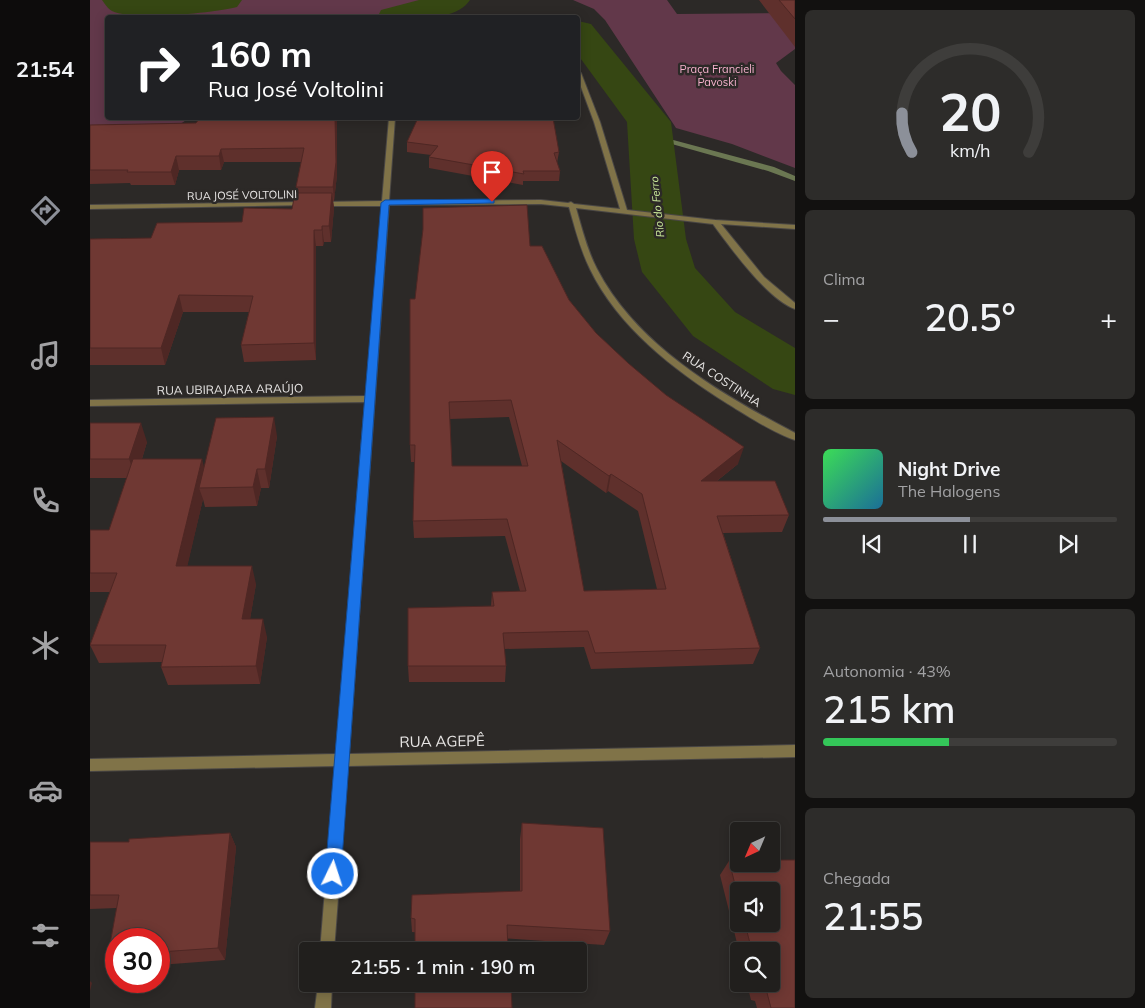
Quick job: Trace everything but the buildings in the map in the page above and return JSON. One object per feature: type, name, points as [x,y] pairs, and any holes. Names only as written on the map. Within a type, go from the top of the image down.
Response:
[{"type":"street","points":[[580,78],[597,122],[624,211]]},
{"type":"street","points":[[328,942],[392,120]]},
{"type":"street","name":"RUA JOSÉ VOLTOLINI","points":[[90,207],[509,202],[571,204],[715,222],[795,227]]},
{"type":"street","name":"RUA COSTINHA","points":[[571,204],[586,252],[598,278],[618,307],[644,337],[688,374],[795,437]]},
{"type":"street","points":[[715,222],[750,266],[778,296],[795,307]]},
{"type":"street","name":"RUA UBIRAJARA ARAÚJO","points":[[90,403],[370,399]]},
{"type":"street","name":"RUA AGEPÊ","points":[[90,765],[795,750]]},
{"type":"street","points":[[323,1008],[324,992]]},
{"type":"green space","points":[[90,0],[453,0],[405,15],[105,15],[105,120],[186,120],[179,125],[90,125]]},
{"type":"green space","name":"Praça Francieli Pavoski","points":[[573,0],[667,0],[677,14],[795,13],[795,49],[776,63],[795,85],[795,168],[732,144],[676,128],[605,20],[594,9]]},
{"type":"waterway","points":[[119,0],[124,4],[172,5],[225,0]]},
{"type":"waterway","points":[[405,15],[453,0]]},
{"type":"waterway","name":"Rio do Ferro","points":[[580,34],[649,122],[660,239],[669,272],[714,324],[795,375]]},
{"type":"waterway","points":[[650,135],[771,169],[795,179]]},
{"type":"route","points":[[333,874],[385,203],[492,202]]}]
